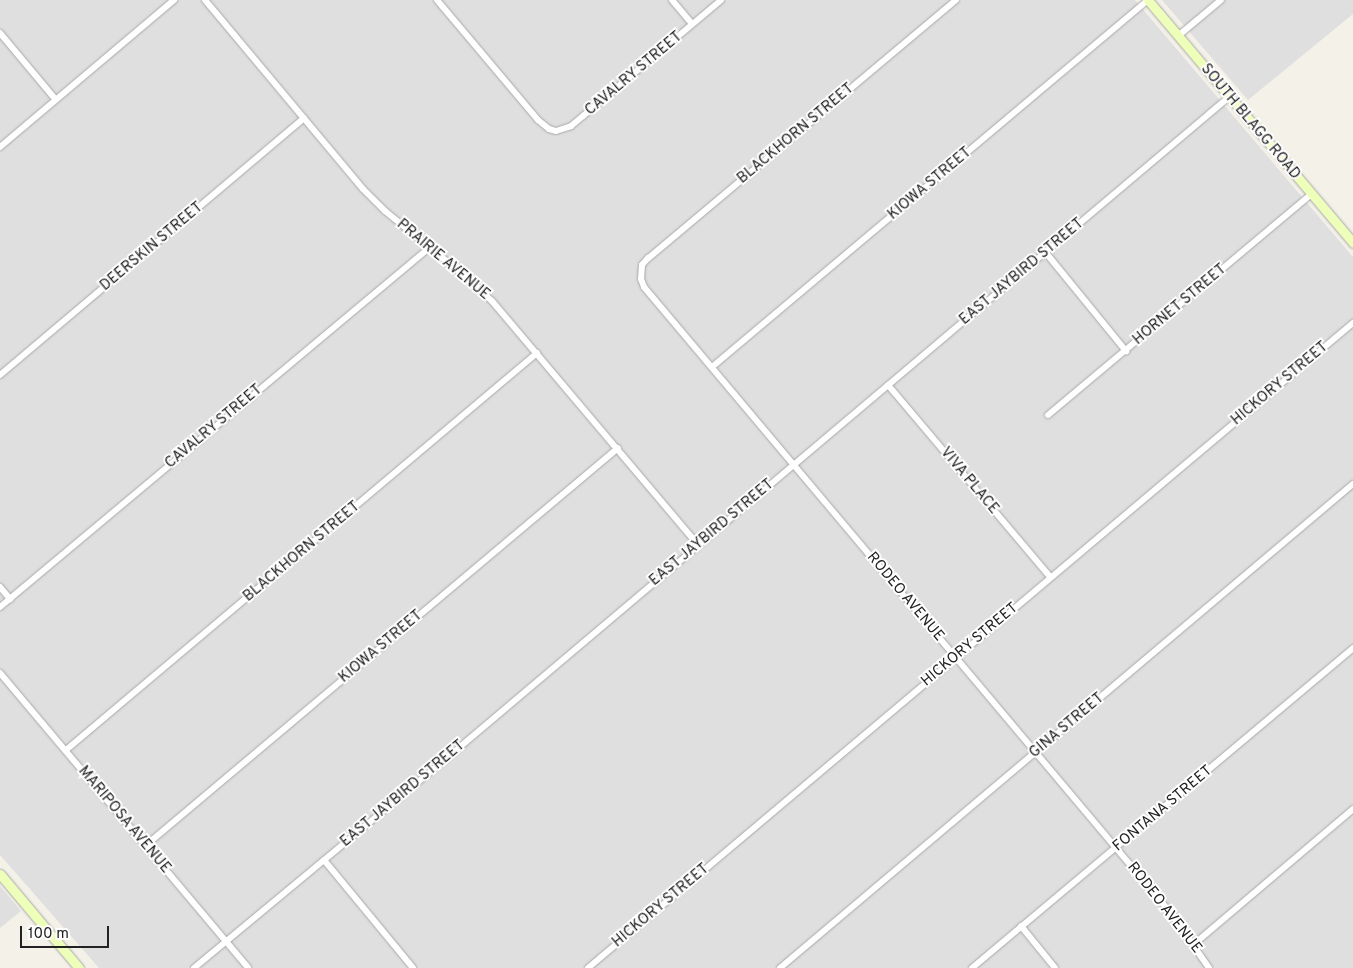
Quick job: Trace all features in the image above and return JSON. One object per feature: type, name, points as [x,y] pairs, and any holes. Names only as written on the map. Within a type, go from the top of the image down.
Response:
[{"type":"main road","name":"SOUTH BLAGG ROAD","points":[[1148,0],[1353,243]]},
{"type":"main road","points":[[0,874],[79,968]]},
{"type":"street","points":[[0,147],[174,0]]},
{"type":"street","name":"PRAIRIE AVENUE","points":[[204,0],[379,205],[470,280],[492,301],[698,545]]},
{"type":"street","name":"CAVALRY STREET","points":[[437,0],[541,124],[556,131],[571,126],[721,0]]},
{"type":"street","points":[[672,0],[692,24]]},
{"type":"street","name":"BLACKHORN STREET","points":[[640,273],[648,258],[956,0]]},
{"type":"street","name":"KIOWA STREET","points":[[712,368],[1148,0]]},
{"type":"street","points":[[1178,36],[1221,0]]},
{"type":"street","points":[[0,33],[56,100]]},
{"type":"street","name":"EAST JAYBIRD STREET","points":[[194,968],[1046,253],[1229,97]]},
{"type":"street","name":"DEERSKIN STREET","points":[[0,375],[304,118]]},
{"type":"street","name":"HORNET STREET","points":[[1048,415],[1311,194]]},
{"type":"street","name":"CAVALRY STREET","points":[[0,608],[429,248]]},
{"type":"street","points":[[1046,253],[1126,351]]},
{"type":"street","name":"RODEO AVENUE","points":[[640,273],[644,287],[1117,848],[1194,944],[1209,968]]},
{"type":"street","name":"HICKORY STREET","points":[[588,968],[1353,323]]},
{"type":"street","name":"BLACKHORN STREET","points":[[66,750],[537,353]]},
{"type":"street","name":"VIVA PLACE","points":[[888,385],[1050,577]]},
{"type":"street","name":"KIOWA STREET","points":[[145,846],[618,448]]},
{"type":"street","name":"GINA STREET","points":[[780,968],[1353,484]]},
{"type":"street","points":[[0,587],[10,599]]},
{"type":"street","name":"FONTANA STREET","points":[[972,968],[1353,648]]},
{"type":"street","name":"MARIPOSA AVENUE","points":[[0,673],[248,968]]},
{"type":"street","points":[[1194,944],[1353,809]]},
{"type":"street","points":[[324,860],[413,968]]},
{"type":"street","points":[[1021,926],[1055,968]]},
{"type":"shaded area","points":[[0,0],[1135,0],[1353,257],[1353,968],[99,968],[0,855]]},
{"type":"shaded area","points":[[1162,0],[1353,0],[1353,14],[1248,100]]},
{"type":"shaded area","points":[[0,886],[21,911],[0,928]]}]
